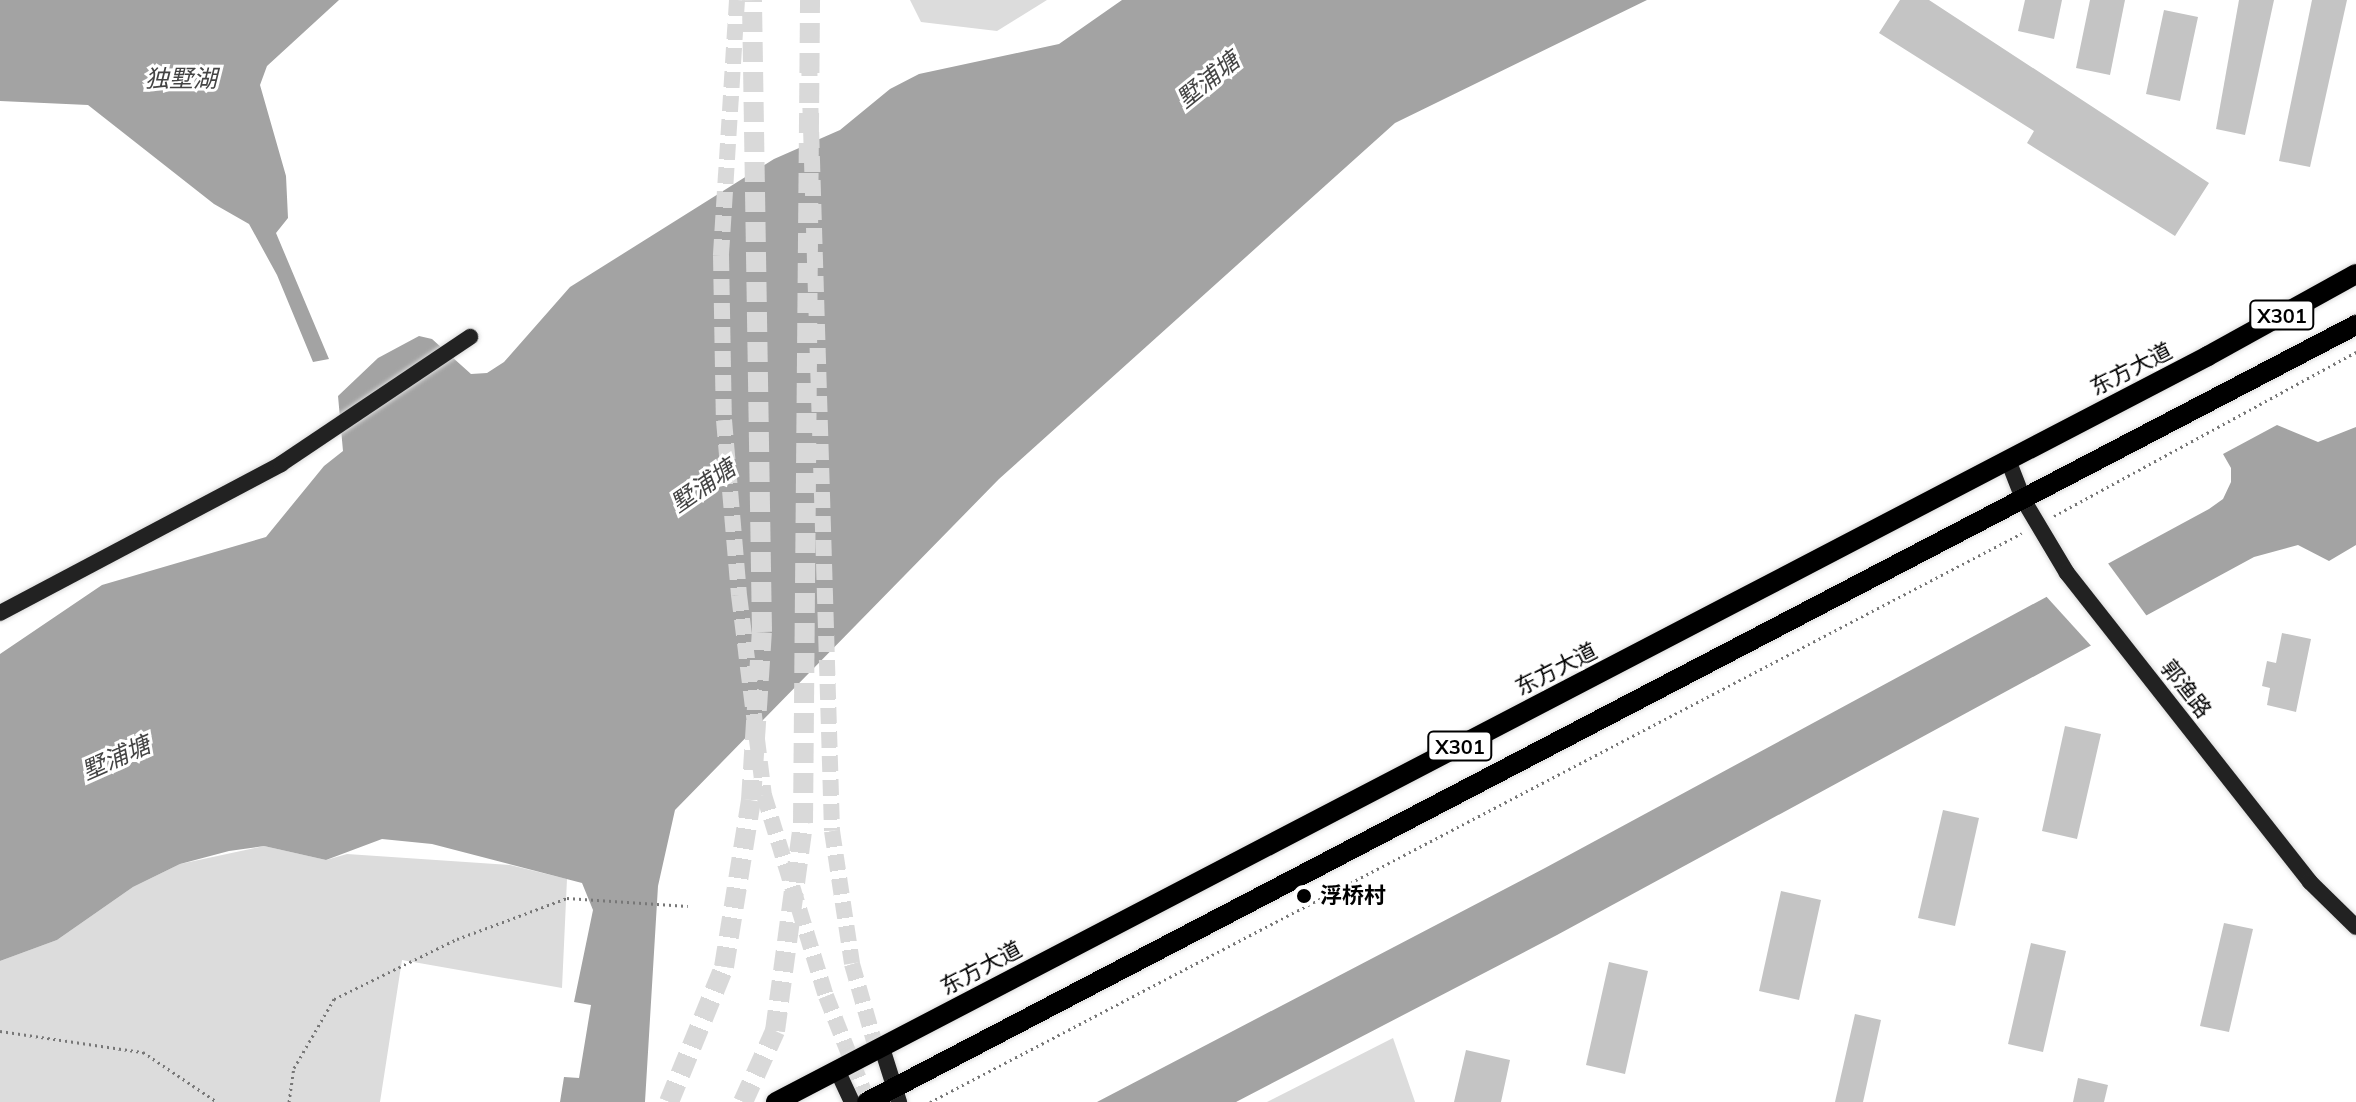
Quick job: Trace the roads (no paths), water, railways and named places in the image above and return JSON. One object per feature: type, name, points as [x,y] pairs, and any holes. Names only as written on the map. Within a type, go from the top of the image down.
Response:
[{"type":"main road","name":"东方大道","points":[[776,1102],[2008,460],[2356,274]]},
{"type":"main road","name":"X301","points":[[867,1102],[898,1095],[2356,325]]},
{"type":"street","points":[[0,613],[281,464],[466,340]]},
{"type":"street","name":"郭渔路","points":[[2008,460],[2024,501],[2067,573],[2310,882],[2356,927]]},
{"type":"street","points":[[882,1048],[898,1095]]},
{"type":"street","points":[[837,1070],[852,1102]]},
{"type":"water","name":"独墅湖","points":[[0,0],[339,0],[267,66],[260,85],[286,176],[288,218],[276,233],[329,359],[313,362],[277,275],[249,224],[214,204],[88,105],[0,101]]},
{"type":"water","name":"墅浦塘","points":[[1122,0],[1647,0],[1395,123],[999,479],[675,810],[658,886],[645,1102],[560,1102],[564,1077],[579,1078],[591,1005],[574,1002],[593,910],[582,883],[432,844],[382,839],[326,860],[264,846],[229,851],[180,864],[133,887],[57,940],[0,961],[0,654],[102,585],[266,537],[324,466],[343,451],[338,396],[378,358],[419,336],[432,339],[471,374],[487,373],[504,362],[570,287],[774,159],[840,130],[890,89],[919,74],[1059,44]]},
{"type":"water","points":[[2277,425],[2318,442],[2356,427],[2356,545],[2329,561],[2298,545],[2254,557],[1557,935],[1236,1102],[1097,1102],[1545,868],[2209,509],[2223,499],[2231,482],[2231,468],[2223,454]]},
{"type":"tunnel","points":[[737,0],[721,255],[724,420],[739,595],[764,795],[826,996],[868,1102]]},
{"type":"tunnel","points":[[669,1102],[724,967],[751,800],[762,632],[752,0]]},
{"type":"tunnel","points":[[743,1102],[775,1031],[803,823],[810,0]]},
{"type":"tunnel","points":[[809,60],[832,831],[852,964],[879,1058]]},
{"type":"place","name":"浮桥村","points":[[1304,896]]}]
